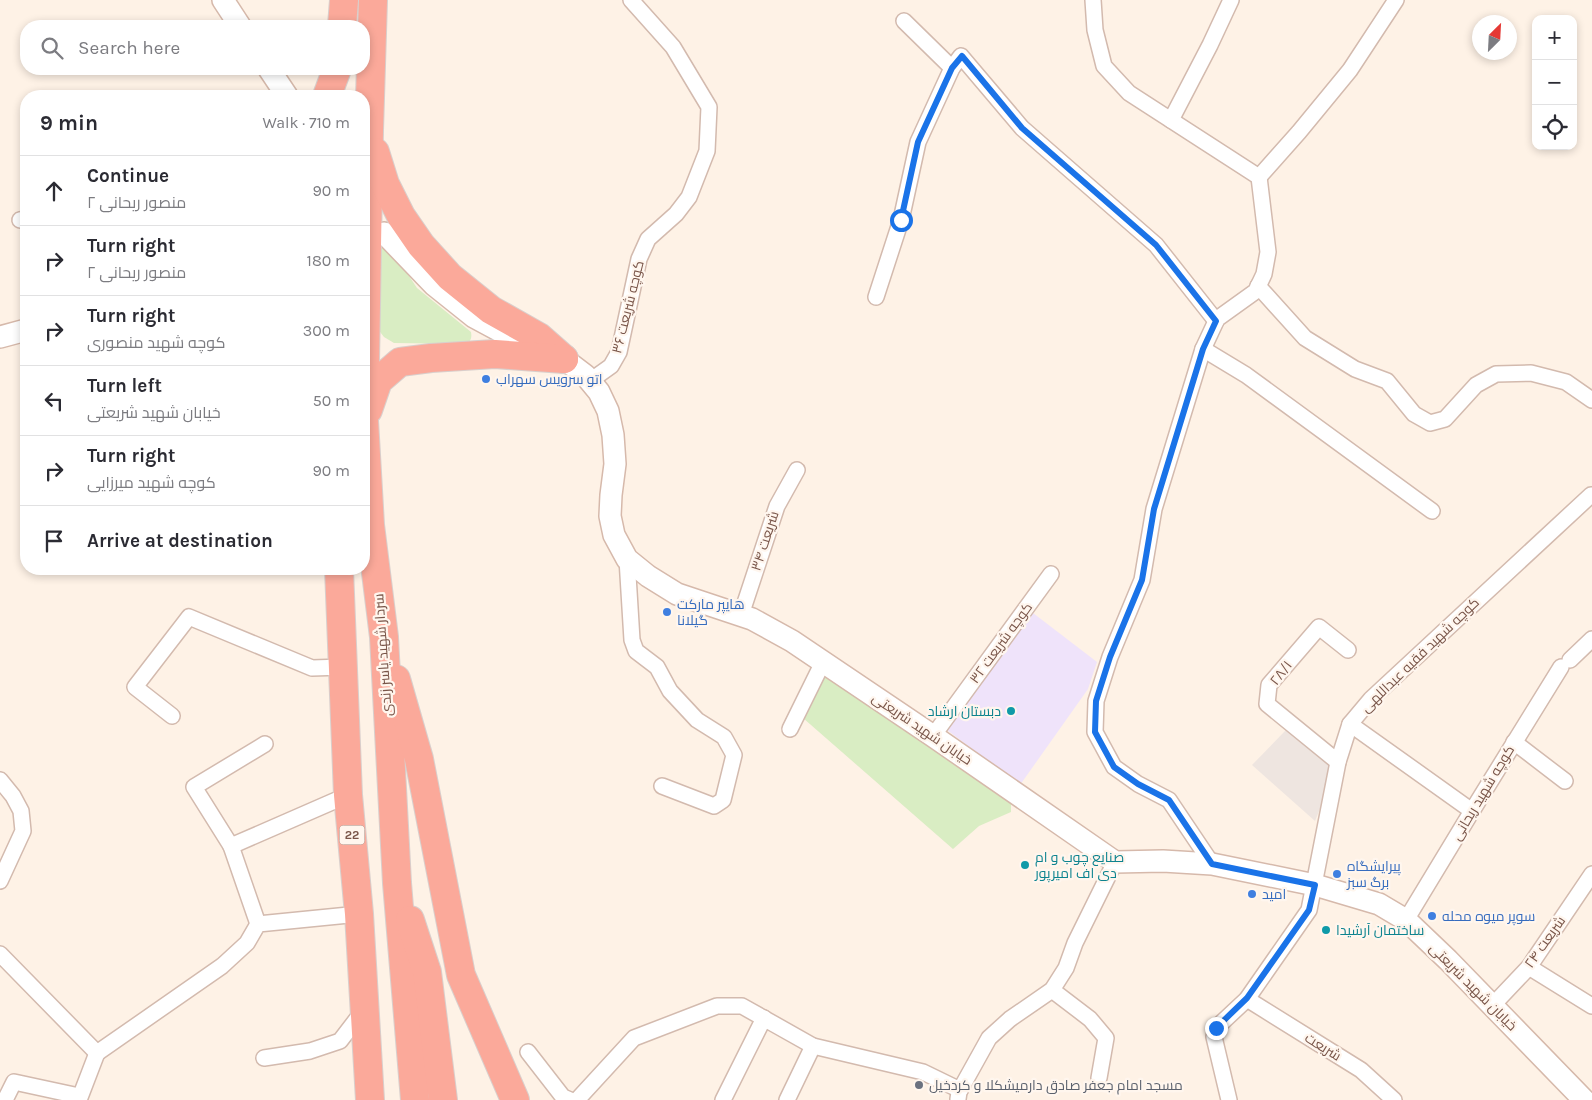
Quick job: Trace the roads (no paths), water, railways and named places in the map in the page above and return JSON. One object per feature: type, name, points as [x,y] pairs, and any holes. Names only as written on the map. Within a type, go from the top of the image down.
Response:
[{"type":"highway","points":[[342,20],[344,0]]},
{"type":"highway","name":"سردار شهید یاسر زندی","points":[[370,90],[373,0]]},
{"type":"highway","points":[[329,90],[336,75]]},
{"type":"highway","points":[[338,75],[339,90]]},
{"type":"highway","points":[[370,136],[385,184],[401,216],[421,245],[450,277],[491,310],[539,337],[564,359]]},
{"type":"highway","points":[[370,403],[378,381],[400,362],[495,354],[564,359]]},
{"type":"highway","name":"سردار شهید یاسر زندی","points":[[370,525],[384,637],[397,883],[415,1100]]},
{"type":"highway","name":"22","points":[[339,575],[348,795],[359,914],[370,1100]]},
{"type":"highway","points":[[384,637],[419,759],[461,975],[516,1100]]},
{"type":"highway","points":[[397,883],[427,972],[443,1100]]},
{"type":"street","points":[[223,0],[236,20]]},
{"type":"street","name":"کوچه شریعت ۳۶","points":[[590,381],[611,366],[619,352],[638,259],[648,238],[676,214],[689,197],[707,151],[709,107],[674,47],[631,0]]},
{"type":"street","points":[[1093,0],[1095,30],[1104,66],[1129,93],[1259,177]]},
{"type":"street","points":[[1171,120],[1231,0]]},
{"type":"street","points":[[1212,864],[1169,800],[1138,784],[1114,767],[1095,732],[1096,701],[1110,657],[1142,580],[1154,509],[1203,349],[1217,319],[1256,291],[1264,274],[1268,252],[1259,177],[1350,70],[1396,0]]},
{"type":"street","points":[[904,22],[952,68]]},
{"type":"street","points":[[876,297],[901,220],[918,142],[952,68],[962,56],[1022,128],[1156,245],[1216,321]]},
{"type":"street","points":[[273,75],[283,90]]},
{"type":"street","name":"خیابان شهید شریعتی","points":[[384,233],[434,285],[474,317],[524,344],[564,359],[585,374],[599,392],[608,411],[613,435],[615,464],[610,516],[614,535],[627,559],[648,576],[677,594],[752,619],[792,641],[1115,862],[1163,861],[1212,864],[1315,885],[1379,904],[1406,920],[1448,960],[1584,1100]]},
{"type":"street","points":[[1258,286],[1304,338],[1355,369],[1387,381],[1414,414],[1430,422],[1445,419],[1476,385],[1496,374],[1532,373],[1566,382],[1592,400]]},
{"type":"street","points":[[0,337],[20,332]]},
{"type":"street","points":[[1203,349],[1246,375],[1432,511]]},
{"type":"street","name":"شریعت ۳۴","points":[[741,615],[776,506],[797,470]]},
{"type":"street","name":"کوچه شهید فقیه عبداللهی","points":[[1229,1100],[1214,1037],[1216,1028],[1247,998],[1309,910],[1338,762],[1350,724],[1371,699],[1591,495]]},
{"type":"street","points":[[627,559],[632,640],[636,651],[657,667],[670,691],[696,720],[724,737],[734,755],[723,800],[714,806],[662,786]]},
{"type":"street","name":"کوچه شریعت ۳۲","points":[[933,736],[1051,574]]},
{"type":"street","points":[[172,716],[135,687],[189,617],[312,668],[343,667]]},
{"type":"street","name":"۲۸/۱","points":[[1338,762],[1267,704],[1269,685],[1319,627],[1348,650]]},
{"type":"street","name":"کوچه شهید ریحانی","points":[[1406,920],[1514,742],[1566,664],[1592,638]]},
{"type":"street","points":[[790,729],[822,662]]},
{"type":"street","points":[[1350,724],[1472,811]]},
{"type":"street","points":[[1514,742],[1565,781]]},
{"type":"street","points":[[5,1100],[14,1082],[79,1098],[96,1054],[222,966],[247,943],[258,924],[231,846],[194,787],[265,744]]},
{"type":"street","points":[[0,780],[13,796],[21,811],[23,831],[0,881]]},
{"type":"street","points":[[231,846],[348,795]]},
{"type":"street","points":[[577,1100],[634,1038],[716,1006],[742,1006],[813,1046],[923,1072],[959,1095],[990,1038],[1010,1019],[1052,990],[1066,968],[1075,943],[1115,862]]},
{"type":"street","name":"شریعت ۲۴","points":[[1492,1006],[1529,967],[1591,879]]},
{"type":"street","points":[[258,924],[359,914]]},
{"type":"street","points":[[0,954],[96,1054]]},
{"type":"street","points":[[1529,967],[1592,1006]]},
{"type":"street","points":[[1052,990],[1090,1019],[1106,1038],[1099,1078]]},
{"type":"street","name":"شریعت","points":[[1247,998],[1361,1070],[1394,1100]]},
{"type":"street","points":[[264,1058],[310,1051],[340,1041],[364,1010]]},
{"type":"street","points":[[723,1100],[764,1018]]},
{"type":"street","points":[[787,1100],[813,1046]]},
{"type":"street","points":[[528,1052],[563,1097],[570,1100]]},
{"type":"place","name":"اتو سرویس سهراب","points":[[486,379]]},
{"type":"place","name":"هایپر مارکت گیلانا","points":[[667,612]]},
{"type":"place","name":"دبستان ارشاد","points":[[1011,711]]},
{"type":"place","name":"صنایع چوب و ام دی اف امیرپور","points":[[1025,865]]},
{"type":"place","name":"پیرایشگاه برگ سبز","points":[[1337,874]]},
{"type":"place","name":"امید","points":[[1252,894]]},
{"type":"place","name":"سوپر میوه محله","points":[[1432,916]]},
{"type":"place","name":"ساختمان آرشیدا","points":[[1326,930]]},
{"type":"place","name":"مسجد امام جعفر صادق دارمیشکلا و کردخیل","points":[[919,1085]]}]
